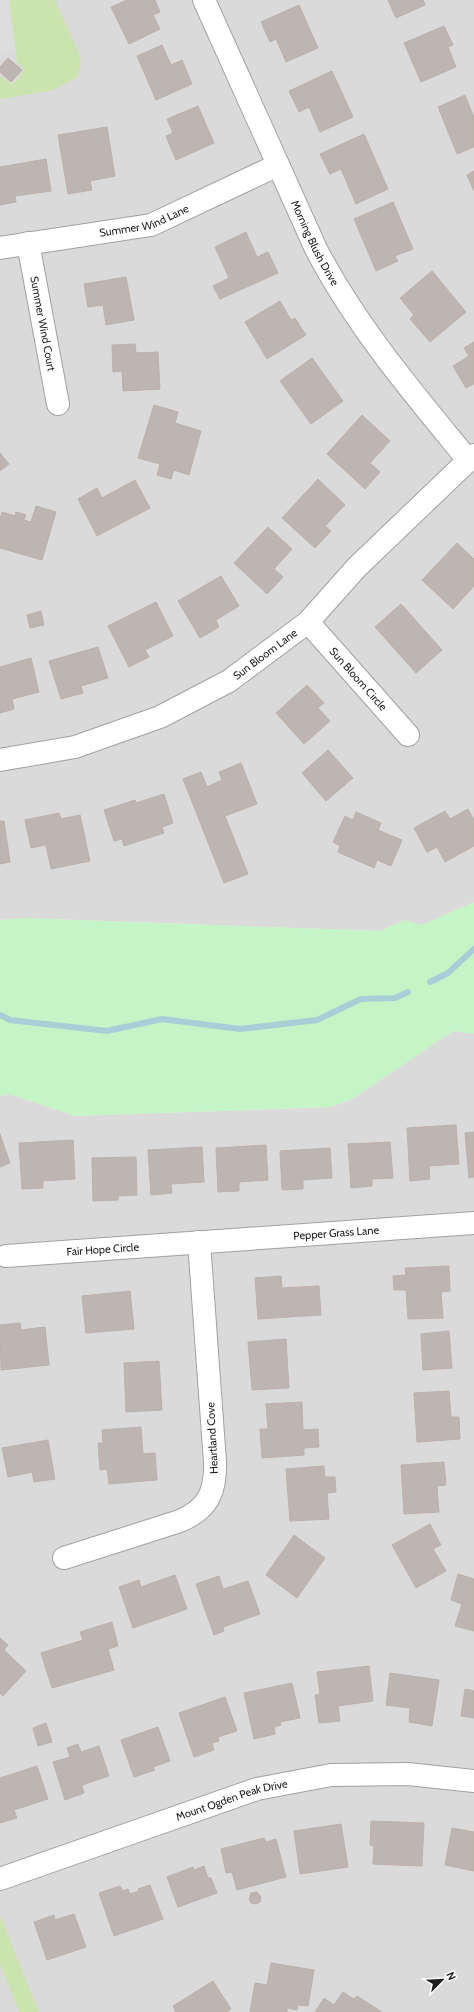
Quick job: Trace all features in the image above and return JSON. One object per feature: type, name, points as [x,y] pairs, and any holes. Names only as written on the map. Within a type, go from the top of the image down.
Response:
[{"type":"street","name":"Morning Blush Drive","points":[[204,0],[316,249],[345,302],[471,457]]},
{"type":"street","name":"Summer Wind Lane","points":[[0,248],[151,225],[278,165]]},
{"type":"street","name":"Summer Wind Court","points":[[28,244],[58,404]]},
{"type":"street","name":"Sun Bloom Lane","points":[[0,760],[75,747],[160,717],[229,681],[308,622],[357,567],[471,457]]},
{"type":"street","name":"Sun Bloom Circle","points":[[308,622],[408,735]]},
{"type":"street","name":"Pepper Grass Lane","points":[[199,1242],[474,1223]]},
{"type":"street","name":"Fair Hope Circle","points":[[6,1256],[199,1242]]},
{"type":"street","name":"Heartland Cove","points":[[64,1558],[186,1519],[202,1507],[213,1489],[214,1462],[199,1242]]},
{"type":"street","name":"Mount Ogden Peak Drive","points":[[0,1879],[257,1789],[331,1776],[408,1774],[474,1781]]},
{"type":"shaded area","points":[[0,0],[474,0],[474,902],[422,926],[405,920],[381,931],[24,918],[0,920]]},
{"type":"shaded area","points":[[0,0],[8,0],[16,52],[0,55]]},
{"type":"shaded area","points":[[453,1031],[474,1034],[474,2012],[0,2012],[0,1096],[9,1094],[75,1116],[331,1107],[352,1099]]},
{"type":"green space","points":[[9,0],[55,0],[81,58],[78,77],[54,90],[0,99],[0,76],[13,85],[24,70],[17,62]]},
{"type":"green space","points":[[474,902],[474,1034],[453,1031],[352,1099],[331,1107],[75,1116],[9,1094],[0,1096],[0,920],[24,918],[381,931],[405,920],[422,925]]},
{"type":"green space","points":[[0,1915],[39,2012],[19,2012],[0,1964]]},
{"type":"building","points":[[127,0],[155,0],[160,12],[153,15],[160,29],[129,44],[111,7]]},
{"type":"building","points":[[388,0],[423,0],[425,5],[396,18]]},
{"type":"building","points":[[299,5],[318,48],[286,62],[276,39],[270,42],[261,22]]},
{"type":"building","points":[[444,26],[453,45],[448,47],[456,67],[421,82],[404,43]]},
{"type":"building","points":[[162,45],[171,65],[182,60],[192,84],[156,100],[137,56]]},
{"type":"building","points":[[8,58],[22,70],[11,82],[0,72],[0,67]]},
{"type":"building","points":[[332,71],[353,117],[320,132],[309,107],[299,112],[289,91]]},
{"type":"building","points":[[465,95],[474,118],[474,147],[457,154],[438,107]]},
{"type":"building","points":[[198,106],[214,143],[176,160],[166,136],[173,133],[167,119]]},
{"type":"building","points":[[107,127],[115,176],[90,181],[92,190],[68,194],[58,135]]},
{"type":"building","points":[[364,134],[388,189],[356,204],[341,169],[330,174],[320,154]]},
{"type":"building","points":[[46,159],[51,191],[15,196],[16,202],[0,205],[0,167]]},
{"type":"building","points":[[474,171],[474,191],[467,175]]},
{"type":"building","points":[[393,202],[413,249],[395,256],[398,261],[376,271],[354,219]]},
{"type":"building","points":[[246,232],[257,257],[268,252],[278,273],[220,299],[213,286],[229,278],[215,247]]},
{"type":"building","points":[[432,271],[466,312],[430,342],[410,319],[414,315],[400,298]]},
{"type":"building","points":[[126,277],[134,320],[106,325],[103,305],[88,307],[84,284]]},
{"type":"building","points":[[280,301],[291,320],[295,318],[306,335],[267,359],[245,322]]},
{"type":"building","points":[[474,342],[474,384],[466,388],[453,366],[469,356],[464,348]]},
{"type":"building","points":[[135,344],[136,353],[158,352],[160,389],[123,391],[122,371],[113,372],[112,345]]},
{"type":"building","points":[[312,358],[343,401],[311,424],[280,381]]},
{"type":"building","points":[[154,405],[178,412],[175,423],[201,431],[189,475],[174,470],[171,479],[157,475],[160,464],[138,458]]},
{"type":"building","points":[[362,415],[390,441],[370,463],[380,472],[365,489],[327,454]]},
{"type":"building","points":[[0,453],[9,464],[0,471]]},
{"type":"building","points":[[318,479],[345,505],[325,526],[331,531],[315,548],[282,518]]},
{"type":"building","points":[[135,480],[150,508],[97,536],[78,499],[97,488],[102,498]]},
{"type":"building","points":[[36,506],[56,512],[42,560],[0,548],[0,520],[2,512],[15,516],[16,512],[26,515],[24,520],[31,522]]},
{"type":"building","points":[[268,527],[292,549],[274,569],[283,577],[267,594],[234,563]]},
{"type":"building","points":[[457,543],[474,559],[474,586],[453,609],[422,580]]},
{"type":"building","points":[[221,576],[239,606],[216,620],[219,627],[200,638],[178,601]]},
{"type":"building","points":[[156,602],[173,636],[145,650],[149,657],[129,667],[108,626]]},
{"type":"building","points":[[401,604],[442,650],[416,673],[375,627]]},
{"type":"building","points":[[41,611],[44,625],[30,628],[27,615]]},
{"type":"building","points":[[98,647],[108,678],[81,686],[83,693],[61,699],[49,661]]},
{"type":"building","points":[[31,658],[39,692],[12,699],[14,709],[0,713],[0,667]]},
{"type":"building","points":[[307,685],[324,703],[318,708],[330,721],[304,744],[276,713]]},
{"type":"building","points":[[328,750],[353,778],[326,801],[302,773]]},
{"type":"building","points":[[241,763],[257,804],[225,816],[248,874],[224,883],[183,779],[201,772],[207,787],[222,780],[219,772]]},
{"type":"building","points":[[164,794],[173,823],[162,827],[164,833],[124,846],[122,839],[114,841],[104,810],[135,800],[136,803]]},
{"type":"building","points":[[468,809],[474,820],[474,846],[445,862],[437,847],[427,852],[414,828],[445,811],[450,819]]},
{"type":"building","points":[[356,812],[381,823],[378,830],[402,840],[391,866],[377,860],[374,868],[338,852],[340,846],[333,842],[345,816],[353,820]]},
{"type":"building","points":[[59,813],[61,819],[80,815],[90,861],[51,869],[46,845],[31,848],[25,820]]},
{"type":"building","points":[[0,821],[4,821],[10,862],[0,864]]},
{"type":"building","points":[[456,1125],[459,1164],[429,1166],[430,1179],[410,1181],[407,1128]]},
{"type":"building","points":[[474,1132],[474,1177],[469,1178],[465,1133]]},
{"type":"building","points":[[0,1134],[10,1163],[0,1167]]},
{"type":"building","points":[[73,1140],[75,1179],[43,1181],[43,1188],[22,1189],[19,1143]]},
{"type":"building","points":[[390,1142],[393,1178],[372,1179],[372,1186],[351,1188],[348,1144]]},
{"type":"building","points":[[266,1145],[268,1180],[239,1182],[239,1191],[218,1192],[216,1148]]},
{"type":"building","points":[[202,1147],[204,1182],[171,1184],[172,1193],[151,1195],[148,1150]]},
{"type":"building","points":[[330,1148],[332,1178],[303,1180],[303,1189],[282,1190],[280,1151]]},
{"type":"building","points":[[136,1157],[137,1195],[118,1196],[118,1200],[93,1201],[92,1158]]},
{"type":"building","points":[[449,1266],[450,1291],[441,1292],[443,1318],[408,1319],[406,1290],[394,1290],[393,1276],[406,1275],[405,1268]]},
{"type":"building","points":[[281,1276],[282,1288],[319,1286],[321,1315],[258,1319],[255,1278]]},
{"type":"building","points":[[130,1291],[134,1329],[86,1333],[82,1296]]},
{"type":"building","points":[[20,1323],[21,1330],[45,1327],[49,1365],[1,1370],[0,1325]]},
{"type":"building","points":[[449,1331],[452,1368],[423,1370],[421,1334]]},
{"type":"building","points":[[286,1339],[289,1388],[252,1390],[248,1342]]},
{"type":"building","points":[[159,1361],[162,1410],[126,1412],[124,1363]]},
{"type":"building","points":[[449,1391],[451,1417],[459,1417],[460,1439],[417,1442],[414,1393]]},
{"type":"building","points":[[302,1402],[303,1430],[318,1429],[319,1447],[304,1448],[304,1455],[262,1458],[260,1429],[268,1429],[266,1404]]},
{"type":"building","points":[[141,1427],[143,1454],[155,1453],[157,1480],[109,1484],[107,1469],[100,1470],[98,1443],[103,1443],[102,1430]]},
{"type":"building","points":[[48,1440],[55,1479],[34,1482],[32,1472],[8,1477],[2,1448]]},
{"type":"building","points":[[444,1462],[446,1485],[437,1486],[439,1512],[404,1514],[401,1465]]},
{"type":"building","points":[[324,1466],[325,1477],[335,1477],[336,1492],[327,1493],[329,1519],[290,1521],[286,1469]]},
{"type":"building","points":[[430,1524],[441,1545],[433,1549],[446,1571],[416,1588],[392,1545]]},
{"type":"building","points":[[294,1535],[325,1558],[297,1598],[266,1575]]},
{"type":"building","points":[[458,1574],[474,1579],[474,1631],[455,1626],[462,1604],[451,1600]]},
{"type":"building","points":[[175,1575],[187,1609],[133,1628],[119,1587],[139,1580],[141,1587]]},
{"type":"building","points":[[219,1576],[223,1589],[248,1581],[260,1614],[223,1627],[224,1631],[214,1635],[196,1584]]},
{"type":"building","points":[[112,1622],[118,1646],[108,1649],[114,1670],[52,1688],[41,1653],[83,1640],[80,1632]]},
{"type":"building","points":[[0,1638],[8,1645],[4,1650],[26,1671],[3,1696],[0,1693]]},
{"type":"building","points":[[369,1666],[373,1701],[338,1706],[340,1721],[319,1723],[315,1695],[320,1694],[317,1672]]},
{"type":"building","points":[[390,1673],[439,1680],[432,1726],[409,1722],[410,1708],[386,1705]]},
{"type":"building","points":[[292,1683],[300,1718],[280,1722],[281,1725],[274,1727],[275,1734],[254,1739],[244,1693]]},
{"type":"building","points":[[465,1689],[474,1691],[474,1718],[461,1716]]},
{"type":"building","points":[[225,1697],[237,1731],[218,1737],[219,1741],[212,1743],[214,1750],[194,1757],[179,1713]]},
{"type":"building","points":[[46,1723],[52,1742],[38,1746],[33,1728]]},
{"type":"building","points":[[158,1727],[170,1761],[153,1767],[155,1770],[134,1777],[121,1740]]},
{"type":"building","points":[[78,1744],[81,1752],[99,1746],[109,1776],[82,1785],[84,1793],[65,1800],[53,1762],[70,1757],[67,1748]]},
{"type":"building","points":[[37,1766],[48,1799],[14,1810],[17,1818],[0,1823],[0,1778]]},
{"type":"building","points":[[371,1821],[424,1823],[422,1866],[373,1864],[374,1846],[370,1845]]},
{"type":"building","points":[[341,1824],[348,1867],[300,1874],[294,1831]]},
{"type":"building","points":[[452,1828],[474,1832],[474,1871],[445,1865]]},
{"type":"building","points":[[264,1838],[266,1842],[276,1839],[286,1877],[237,1890],[232,1872],[226,1873],[221,1849]]},
{"type":"building","points":[[204,1866],[208,1878],[211,1878],[217,1893],[178,1907],[167,1877],[193,1867],[194,1870]]},
{"type":"building","points":[[150,1885],[163,1919],[114,1936],[99,1893],[120,1886],[123,1891],[128,1889],[130,1894],[139,1891],[138,1889]]},
{"type":"building","points":[[257,1892],[261,1897],[260,1902],[256,1904],[251,1903],[249,1899],[251,1893]]},
{"type":"building","points":[[74,1914],[86,1947],[47,1960],[34,1922],[54,1915],[55,1920]]},
{"type":"building","points":[[271,1963],[314,1970],[308,2006],[298,2005],[297,2010],[287,2008],[287,2012],[250,2012],[255,1983],[267,1985]]},
{"type":"building","points":[[213,1981],[231,2009],[227,2012],[176,2012],[173,2006]]},
{"type":"building","points":[[343,1992],[354,1999],[357,1996],[382,2012],[315,2012],[324,1998],[334,2005]]},
{"type":"waterway","points":[[430,982],[448,973],[474,949]]},
{"type":"waterway","points":[[0,1015],[10,1020],[107,1031],[162,1019],[240,1029],[317,1020],[361,999],[395,998],[408,992]]}]
